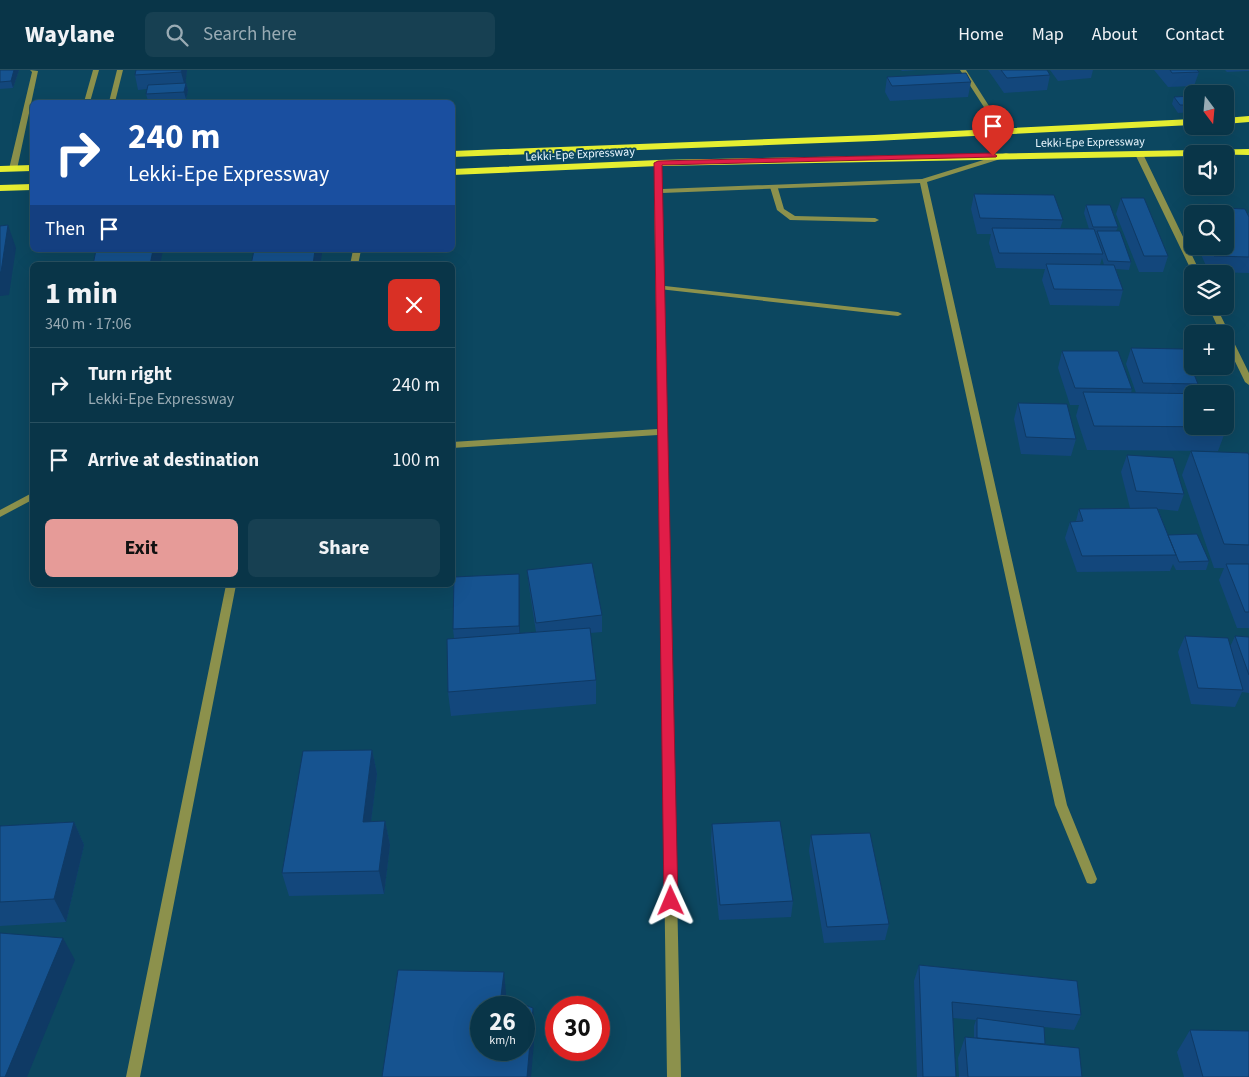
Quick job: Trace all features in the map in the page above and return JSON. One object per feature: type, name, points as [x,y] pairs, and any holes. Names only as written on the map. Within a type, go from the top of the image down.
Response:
[{"type":"highway","points":[[1234,120],[1249,119]]},
{"type":"highway","name":"Lekki-Epe Expressway","points":[[455,154],[874,138],[1184,122]]},
{"type":"highway","name":"Lekki-Epe Expressway","points":[[455,172],[658,163],[1249,152]]},
{"type":"highway","points":[[0,169],[30,168]]},
{"type":"highway","points":[[0,188],[30,187]]},
{"type":"street","points":[[13,169],[33,70]]},
{"type":"street","points":[[88,100],[96,70]]},
{"type":"street","points":[[112,100],[120,70]]},
{"type":"street","points":[[963,70],[1002,131]]},
{"type":"street","points":[[1139,154],[1193,265]]},
{"type":"street","points":[[658,191],[923,181],[1010,155]]},
{"type":"street","points":[[658,163],[674,1077]]},
{"type":"street","points":[[923,181],[1061,805],[1091,879]]},
{"type":"street","points":[[774,186],[781,210],[792,218],[875,220]]},
{"type":"street","points":[[659,287],[898,314]]},
{"type":"street","points":[[1217,315],[1245,367],[1249,382]]},
{"type":"street","points":[[455,445],[662,432]]},
{"type":"street","points":[[0,514],[30,497]]},
{"type":"street","points":[[133,1077],[231,587]]},
{"type":"building","points":[[0,70],[14,70],[11,81],[0,82]]},
{"type":"building","points":[[136,70],[182,70],[181,72],[135,75]]},
{"type":"building","points":[[1001,70],[1047,70],[1050,75],[1007,78]]},
{"type":"building","points":[[1170,70],[1197,70],[1199,72],[1172,73]]},
{"type":"building","points":[[966,73],[971,82],[892,86],[887,77]]},
{"type":"building","points":[[186,83],[184,92],[146,94],[148,85]]},
{"type":"building","points":[[1184,96],[1184,105],[1180,105],[1174,97]]},
{"type":"building","points":[[974,194],[1054,195],[1063,220],[980,218]]},
{"type":"building","points":[[1121,198],[1144,198],[1168,256],[1144,256]]},
{"type":"building","points":[[1086,205],[1110,205],[1118,227],[1093,227]]},
{"type":"building","points":[[1234,208],[1245,209],[1249,217],[1249,257],[1214,256],[1234,255]]},
{"type":"building","points":[[8,225],[1,272],[0,272],[0,226]]},
{"type":"building","points":[[992,228],[1094,229],[1103,254],[999,253]]},
{"type":"building","points":[[1097,231],[1120,231],[1131,262],[1108,261]]},
{"type":"building","points":[[96,252],[153,252],[151,262],[94,262]]},
{"type":"building","points":[[254,252],[315,252],[313,262],[252,262]]},
{"type":"building","points":[[1046,264],[1114,265],[1123,290],[1054,289]]},
{"type":"building","points":[[1131,348],[1184,349],[1184,375],[1194,375],[1198,384],[1143,383]]},
{"type":"building","points":[[1062,351],[1118,351],[1132,389],[1075,388]]},
{"type":"building","points":[[1083,392],[1184,394],[1184,427],[1094,426]]},
{"type":"building","points":[[1018,403],[1067,404],[1076,439],[1026,437]]},
{"type":"building","points":[[1191,451],[1248,453],[1249,545],[1224,544]]},
{"type":"building","points":[[1127,455],[1173,458],[1184,494],[1136,491]]},
{"type":"building","points":[[1157,508],[1176,555],[1082,556],[1070,522],[1083,521],[1079,509]]},
{"type":"building","points":[[1197,534],[1209,561],[1179,562],[1168,535]]},
{"type":"building","points":[[592,563],[602,615],[536,623],[527,570]]},
{"type":"building","points":[[1226,564],[1249,564],[1249,612],[1245,612]]},
{"type":"building","points":[[519,574],[519,626],[453,629],[455,577]]},
{"type":"building","points":[[590,628],[596,680],[448,692],[447,639]]},
{"type":"building","points":[[1185,636],[1228,638],[1243,690],[1198,688]]},
{"type":"building","points":[[1235,636],[1249,637],[1249,675]]},
{"type":"building","points":[[372,750],[363,822],[385,821],[379,871],[282,873],[303,751]]},
{"type":"building","points":[[780,821],[793,901],[720,905],[712,824]]},
{"type":"building","points":[[74,822],[54,899],[0,902],[0,826]]},
{"type":"building","points":[[870,833],[889,924],[827,927],[811,835]]},
{"type":"building","points":[[0,933],[63,938],[5,1077],[0,1077]]},
{"type":"building","points":[[919,965],[1077,981],[1081,1015],[952,1002],[956,1077],[923,1077]]},
{"type":"building","points":[[398,970],[504,972],[501,996],[470,996],[470,1061],[528,1061],[527,1077],[382,1077]]},
{"type":"building","points":[[977,1018],[1044,1027],[1045,1044],[977,1038]]},
{"type":"building","points":[[1190,1030],[1249,1031],[1249,1077],[1203,1077]]},
{"type":"building","points":[[965,1037],[1079,1048],[1082,1077],[968,1077]]},
{"type":"route","points":[[671,901],[658,163],[993,156]]}]
